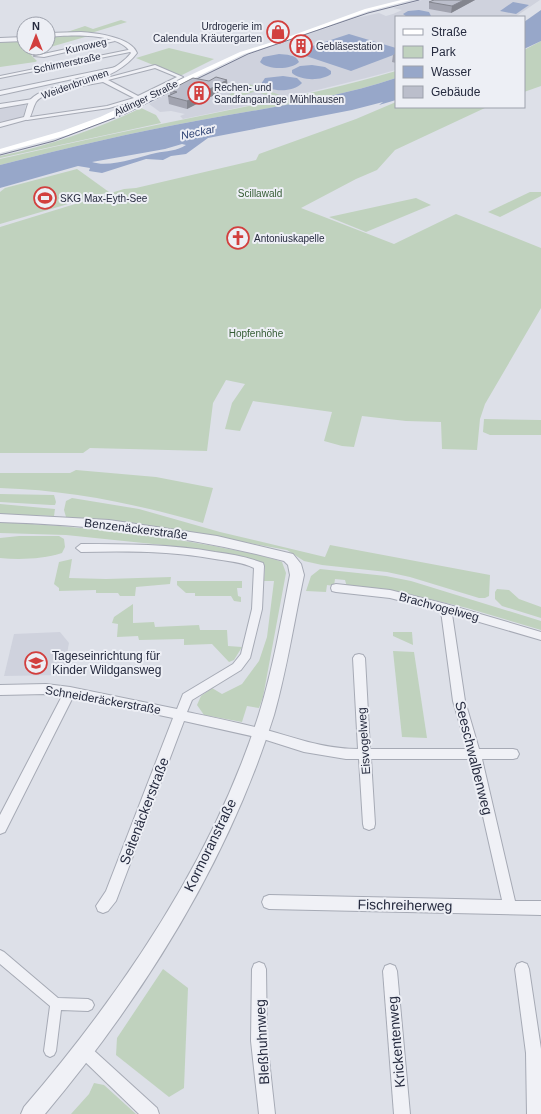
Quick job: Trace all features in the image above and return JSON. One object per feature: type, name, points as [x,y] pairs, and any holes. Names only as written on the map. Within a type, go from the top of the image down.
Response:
[{"type":"main road","name":"Aldinger Straße","points":[[0,151],[34,142],[95,122],[230,58],[367,10],[408,0]]},
{"type":"street","points":[[56,35],[80,33],[113,40],[133,50]]},
{"type":"street","points":[[0,40],[16,39]]},
{"type":"street","name":"Kunoweg","points":[[56,52],[113,40]]},
{"type":"street","name":"Weidenbrunnen","points":[[27,118],[33,101],[42,95],[98,78],[130,58],[134,52],[133,50]]},
{"type":"street","name":"Schirmerstraße","points":[[0,76],[133,50]]},
{"type":"street","name":"Aldinger Straße","points":[[0,125],[27,118],[106,107],[138,98],[181,77],[155,66],[104,80]]},
{"type":"street","points":[[0,94],[116,68]]},
{"type":"street","points":[[29,71],[34,75]]},
{"type":"street","points":[[40,79],[45,83]]},
{"type":"street","points":[[67,87],[71,88],[104,80]]},
{"type":"street","name":"Aldinger Straße","points":[[104,80],[138,98]]},
{"type":"street","points":[[0,106],[33,101]]},
{"type":"street","name":"Benzenäckerstraße","points":[[0,518],[57,520],[131,528],[200,538],[272,552]]},
{"type":"street","points":[[81,548],[174,548],[236,559],[259,566],[257,609],[246,655],[237,667],[187,697],[182,715]]},
{"type":"street","name":"Kormoranstraße","points":[[31,1114],[84,1051],[162,937],[200,870],[237,791],[260,733],[271,695],[297,575],[296,566],[293,561],[288,557],[272,552]]},
{"type":"street","name":"Brachvogelweg","points":[[336,588],[390,594],[446,608],[541,636]]},
{"type":"street","name":"Seeschwalbenweg","points":[[446,608],[459,701],[475,755],[510,907]]},
{"type":"street","name":"Eisvogelweg","points":[[359,658],[370,824]]},
{"type":"street","name":"Schneideräckerstraße","points":[[0,690],[46,689],[70,692],[260,733],[304,748],[346,754],[513,754]]},
{"type":"street","points":[[0,828],[70,692]]},
{"type":"street","name":"Seitenäckerstraße","points":[[103,906],[111,896],[182,715]]},
{"type":"street","name":"Fischreiherweg","points":[[269,902],[541,908]]},
{"type":"street","points":[[0,956],[56,1004],[88,1005]]},
{"type":"street","name":"Bleßhuhnweg","points":[[260,969],[259,1041],[267,1114]]},
{"type":"street","points":[[522,969],[534,1053],[535,1114]]},
{"type":"street","name":"Krickentenweg","points":[[390,971],[402,1114]]},
{"type":"street","points":[[50,1052],[56,1004]]},
{"type":"street","points":[[84,1051],[151,1114]]},
{"type":"shaded area","points":[[422,0],[540,0],[516,16],[395,16],[395,70],[366,78],[285,98],[183,119],[180,116],[185,114],[171,111],[160,112],[149,104],[216,69],[250,54],[356,18],[379,13],[386,16],[402,10],[393,8]]},
{"type":"shaded area","points":[[26,103],[24,115],[18,119],[0,122],[0,108]]},
{"type":"shaded area","name":"Tageseinrichtung für Kinder Wildgansweg","points":[[60,632],[69,643],[63,675],[4,676],[14,634]]},
{"type":"green space","points":[[121,20],[127,22],[91,33],[70,32],[56,34],[56,33],[67,32],[85,26],[93,29]]},
{"type":"green space","points":[[92,35],[56,46],[56,36]]},
{"type":"green space","points":[[16,40],[16,56],[32,56],[37,61],[0,67],[0,41]]},
{"type":"green space","points":[[541,41],[541,86],[525,92],[525,49]]},
{"type":"green space","points":[[169,48],[214,59],[180,76],[136,58]]},
{"type":"green space","points":[[395,71],[395,78],[348,92],[151,130],[75,146],[0,165],[0,159],[350,83]]},
{"type":"green space","points":[[249,84],[280,95],[268,96],[256,91],[228,101],[223,98]]},
{"type":"green space","points":[[395,102],[395,108],[485,108],[395,150],[377,170],[356,179],[301,208],[394,244],[456,214],[541,248],[541,308],[485,404],[480,419],[477,450],[442,449],[441,422],[406,421],[362,416],[354,447],[342,446],[324,441],[332,412],[253,401],[240,431],[225,429],[232,403],[245,384],[226,380],[213,403],[207,451],[90,448],[83,453],[0,453],[0,227],[124,189],[136,188],[256,160],[259,154],[356,119]]},
{"type":"green space","points":[[141,108],[156,115],[161,123],[0,158],[0,156],[72,136]]},
{"type":"green space","name":"SKG Max-Eyth-See","points":[[77,169],[109,192],[0,224],[0,192],[5,188]]},
{"type":"green space","points":[[530,192],[541,192],[541,196],[500,217],[488,212]]},
{"type":"green space","points":[[416,198],[431,205],[366,232],[329,217]]},
{"type":"green space","points":[[484,419],[541,420],[541,435],[490,435],[483,432]]},
{"type":"green space","points":[[76,470],[156,477],[213,488],[203,523],[103,499],[26,489],[0,488],[0,473],[70,473]]},
{"type":"green space","points":[[0,494],[54,495],[56,502],[55,505],[51,505],[0,502]]},
{"type":"green space","points":[[72,498],[139,509],[220,532],[325,557],[330,545],[490,575],[489,596],[479,598],[410,577],[387,572],[322,565],[304,561],[287,550],[194,533],[66,517],[64,510],[66,501]]},
{"type":"green space","points":[[0,504],[55,509],[54,516],[0,514]]},
{"type":"green space","points":[[0,522],[81,528],[161,537],[248,553],[282,562],[286,573],[263,697],[259,708],[247,706],[242,722],[204,715],[197,705],[201,696],[212,688],[222,694],[242,684],[259,661],[267,637],[274,581],[264,581],[265,567],[257,562],[182,547],[66,535],[0,533]]},
{"type":"green space","points":[[19,536],[59,536],[64,539],[65,547],[62,553],[47,557],[23,559],[0,558],[0,538]]},
{"type":"green space","points":[[72,559],[69,578],[106,579],[171,577],[170,584],[136,587],[135,596],[120,596],[118,593],[96,593],[96,590],[59,591],[59,588],[54,584],[59,562]]},
{"type":"green space","points":[[320,569],[386,576],[411,581],[541,621],[541,630],[467,608],[387,589],[347,587],[345,580],[335,579],[334,586],[327,585],[326,592],[306,591],[311,576]]},
{"type":"green space","points":[[177,581],[242,581],[242,588],[237,588],[238,596],[241,597],[241,602],[234,601],[231,596],[195,596],[195,593],[186,593],[177,585]]},
{"type":"green space","points":[[497,589],[509,590],[519,599],[541,607],[541,618],[502,606],[495,599],[495,592]]},
{"type":"green space","points":[[133,604],[133,623],[154,622],[155,627],[199,625],[200,630],[227,630],[228,646],[242,647],[234,660],[229,662],[212,644],[184,645],[184,639],[139,640],[138,636],[117,637],[118,624],[112,623],[114,617]]},
{"type":"green space","points":[[393,632],[412,632],[413,645],[393,636]]},
{"type":"green space","points":[[393,651],[414,652],[427,738],[402,737]]},
{"type":"green space","points":[[163,969],[188,988],[184,1088],[169,1097],[116,1055],[117,1038]]},
{"type":"green space","points":[[94,1083],[104,1085],[136,1114],[71,1114],[89,1094]]},
{"type":"water","points":[[513,2],[529,5],[516,14],[500,11]]},
{"type":"water","points":[[419,10],[429,12],[431,16],[406,16],[403,14],[408,11]]},
{"type":"water","points":[[541,10],[541,41],[525,49],[525,21]]},
{"type":"water","points":[[349,34],[395,48],[395,54],[351,71],[294,52]]},
{"type":"water","points":[[279,54],[293,56],[298,59],[299,62],[285,68],[274,68],[260,62],[263,57]]},
{"type":"water","points":[[312,65],[325,67],[331,71],[331,74],[317,79],[306,79],[292,73],[292,70],[300,66]]},
{"type":"water","points":[[283,76],[297,78],[302,83],[287,90],[270,89],[261,84],[265,78]]},
{"type":"water","name":"Neckar","points":[[395,78],[395,100],[379,105],[383,102],[352,110],[208,138],[186,154],[171,156],[163,160],[146,159],[102,173],[89,171],[90,168],[78,166],[0,188],[0,165],[125,135],[348,92]],"holes":[[[182,144],[186,145],[183,147],[115,163],[99,164],[92,162],[165,149]]]},
{"type":"building","points":[[434,0],[464,0],[452,6],[429,2]]},
{"type":"building","points":[[216,77],[227,80],[187,101],[168,96],[177,92],[170,90],[193,78],[209,81]]},
{"type":"tram line","points":[[0,155],[54,141],[125,114],[248,54],[368,13],[419,0]]},
{"type":"place","name":"Urdrogerie im Calendula Kräutergarten","points":[[278,32]]},
{"type":"place","name":"Gebläsestation","points":[[301,46]]},
{"type":"place","name":"Rechen- und Sandfanganlage Mühlhausen","points":[[199,93]]},
{"type":"place","name":"SKG Max-Eyth-See","points":[[45,198]]},
{"type":"place","name":"Antoniuskapelle","points":[[238,238]]},
{"type":"place","name":"Tageseinrichtung für Kinder Wildgansweg","points":[[36,663]]},
{"type":"park label","name":"Scillawald","points":[[260,193]]},
{"type":"park label","name":"Hopfenhöhe","points":[[256,333]]}]
